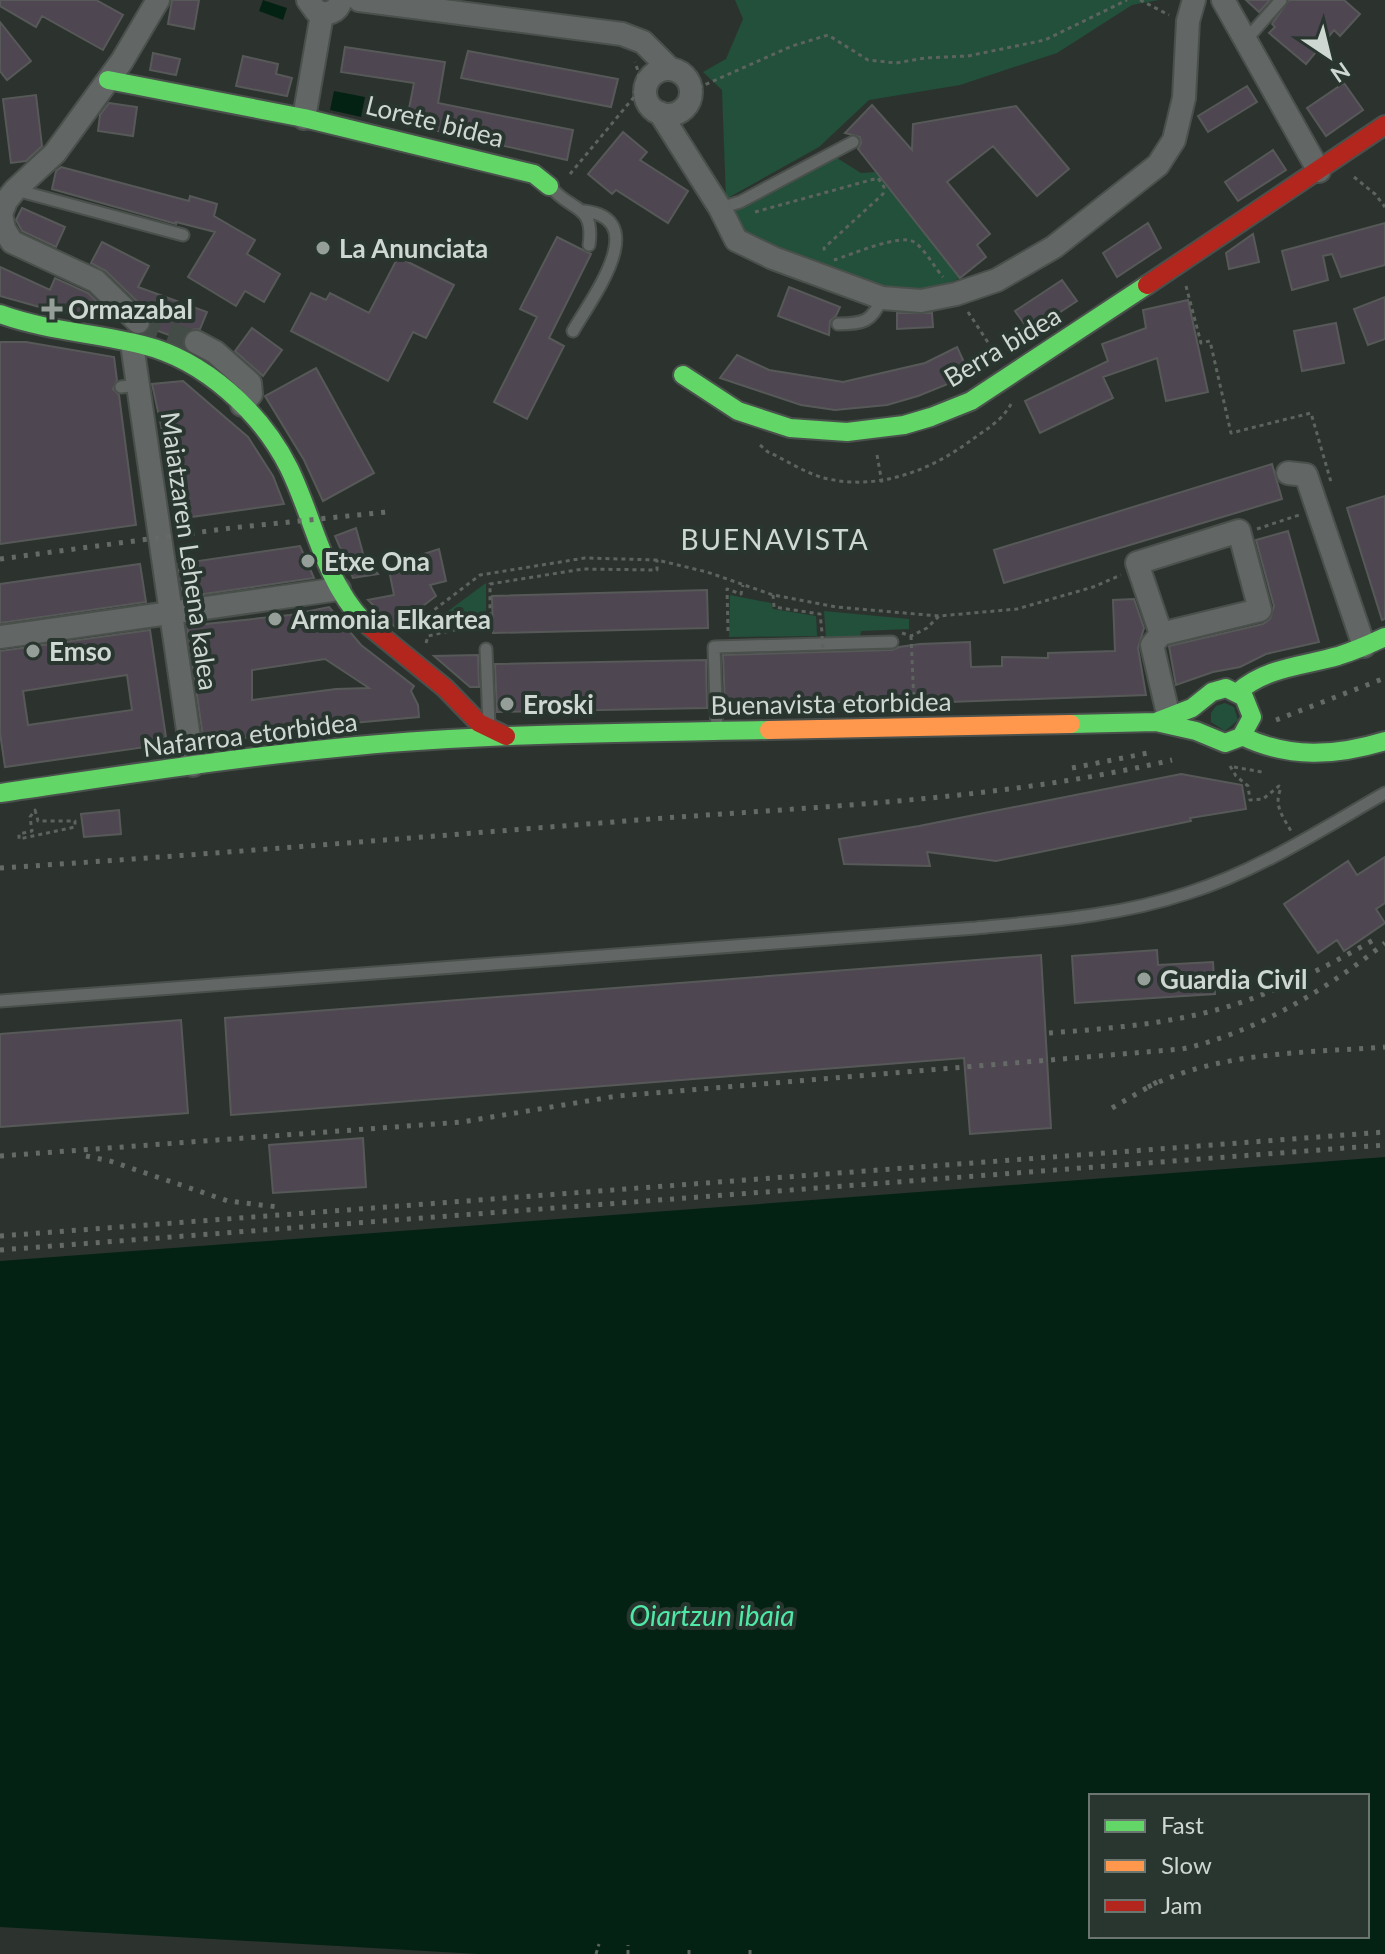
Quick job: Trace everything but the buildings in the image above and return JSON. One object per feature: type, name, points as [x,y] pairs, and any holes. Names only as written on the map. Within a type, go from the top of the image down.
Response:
[{"type":"street","points":[[158,0],[108,80],[55,153],[6,201],[1,214],[4,229],[12,242],[96,281],[135,333],[158,350],[188,362],[256,418],[281,454],[303,496],[339,589],[387,646],[420,666],[489,731],[507,736]]},
{"type":"street","points":[[304,118],[315,7],[337,9],[341,0]]},
{"type":"street","points":[[359,0],[633,38],[661,71],[684,74],[689,81],[691,91],[688,104],[668,120]]},
{"type":"street","points":[[1223,0],[1319,171]]},
{"type":"street","points":[[661,71],[645,87],[648,103],[668,120],[730,205],[736,240],[773,258],[882,298],[921,301],[956,294],[997,280],[1054,247],[1158,165],[1174,140],[1184,98],[1191,11]]},
{"type":"street","name":"Lorete bidea","points":[[108,80],[304,118],[534,174],[549,186]]},
{"type":"street","name":"Berra bidea","points":[[683,375],[718,400],[764,421],[827,432],[909,424],[957,408],[1075,336],[1261,206],[1319,171],[1385,125]]},
{"type":"street","points":[[0,314],[41,326],[135,333]]},
{"type":"street","name":"Maiatzaren Lehena kalea","points":[[135,333],[129,386],[171,613],[193,765]]},
{"type":"street","points":[[196,342],[215,352],[250,383],[251,394],[242,405]]},
{"type":"street","points":[[1288,473],[1306,475],[1364,646]]},
{"type":"street","points":[[1161,634],[1137,563],[1239,531],[1260,610],[1161,634],[1152,645],[1163,720]]},
{"type":"street","points":[[0,637],[339,589]]},
{"type":"street","name":"Buenavista etorbidea","points":[[1163,720],[1222,688],[1238,692],[1261,675],[1364,646],[1385,637]]},
{"type":"street","points":[[1238,692],[1249,702],[1252,717],[1242,736]]},
{"type":"street","points":[[1202,701],[1198,718],[1205,734]]},
{"type":"street","name":"Buenavista etorbidea","points":[[507,736],[1163,720],[1219,742],[1242,736],[1276,751],[1297,754],[1354,749],[1385,741]]},
{"type":"street","name":"Nafarroa etorbidea","points":[[0,793],[193,765],[356,746],[507,736]]},
{"type":"lane","points":[[1245,41],[1281,0]]},
{"type":"lane","points":[[730,205],[853,142]]},
{"type":"lane","points":[[549,186],[557,196],[584,211],[600,213],[614,224],[618,243],[613,259],[573,331]]},
{"type":"lane","points":[[15,190],[183,235]]},
{"type":"lane","points":[[584,211],[591,228],[589,245]]},
{"type":"lane","points":[[838,324],[860,324],[876,313],[882,298]]},
{"type":"lane","points":[[717,732],[714,647],[892,642]]},
{"type":"lane","points":[[486,649],[489,731]]},
{"type":"lane","points":[[0,1001],[976,928],[1081,917],[1189,893],[1298,843],[1385,793]]},
{"type":"path","points":[[691,91],[792,46],[828,35],[868,60],[896,63],[968,56],[1045,40],[1127,0]]},
{"type":"path","points":[[1140,0],[1170,16],[1191,11]]},
{"type":"path","points":[[549,186],[567,178],[634,97],[639,74],[633,56],[621,46],[633,38]]},
{"type":"path","points":[[1319,171],[1347,172],[1364,183],[1385,207]]},
{"type":"path","points":[[730,205],[754,212],[878,178],[884,187],[883,194],[824,248],[828,259],[834,260],[893,241],[915,242],[956,294],[1010,375]]},
{"type":"path","points":[[1179,262],[1201,343],[1210,341],[1231,433],[1311,413],[1331,482]]},
{"type":"path","points":[[872,429],[882,483]]},
{"type":"path","points":[[387,646],[480,575],[585,558],[657,560],[707,572],[773,595],[836,607],[939,616],[1017,609],[1093,587],[1139,566]]},
{"type":"path","points":[[420,666],[428,636],[467,627],[490,626],[490,584],[583,569],[657,570],[657,560]]},
{"type":"path","points":[[728,646],[727,589],[741,594],[743,585]]},
{"type":"path","points":[[773,595],[774,607],[820,614],[823,651]]},
{"type":"path","points":[[914,707],[911,636],[927,628],[939,616]]},
{"type":"path","points":[[1265,772],[1230,763],[1236,776],[1248,786],[1250,800],[1263,799],[1279,786],[1281,788],[1276,799],[1278,806],[1298,843]]},
{"type":"path","points":[[23,811],[35,810],[38,821],[75,821],[75,827],[19,839],[19,834],[32,831],[30,817]]},
{"type":"path","points":[[596,1954],[599,1944]]},
{"type":"path","points":[[628,1945],[628,1954]]},
{"type":"path","points":[[689,1947],[689,1954]]},
{"type":"shaded area","points":[[735,0],[1159,0],[1132,5],[1057,53],[960,85],[869,100],[819,147],[726,199],[722,90],[703,72],[726,59],[743,19]]},
{"type":"shaded area","points":[[837,158],[861,173],[876,172],[960,278],[942,287],[923,289],[883,286],[745,236],[729,213]]},
{"type":"shaded area","points":[[486,583],[486,621],[429,625]]},
{"type":"shaded area","points":[[730,595],[771,603],[773,609],[816,616],[817,636],[729,637]]},
{"type":"shaded area","points":[[824,611],[909,619],[909,629],[861,631],[860,636],[826,638]]},
{"type":"shaded area","points":[[1225,703],[1234,707],[1238,720],[1225,731],[1211,722],[1211,713],[1216,706]]},
{"type":"water","points":[[263,0],[287,8],[283,20],[259,11]]},
{"type":"water","points":[[334,91],[365,97],[361,117],[330,110]]},
{"type":"water","name":"Oiartzun ibaia","points":[[1385,1157],[1385,1954],[478,1954],[0,1927],[0,1261]]},
{"type":"tunnel","points":[[138,322],[196,342]]},
{"type":"railway","points":[[0,559],[231,528],[387,512]]},
{"type":"railway","points":[[1276,720],[1385,678]]},
{"type":"railway","points":[[1072,768],[1153,752]]},
{"type":"railway","points":[[0,868],[913,800],[1043,784],[1172,760]]},
{"type":"railway","points":[[1049,1033],[1150,1023],[1224,1008],[1297,980],[1375,939]]},
{"type":"railway","points":[[0,1156],[462,1122],[617,1096],[1182,1049],[1263,1021],[1315,993],[1385,943]]},
{"type":"railway","points":[[1148,1087],[1176,1075],[1234,1060],[1385,1047]]},
{"type":"railway","points":[[1112,1108],[1157,1082]]},
{"type":"railway","points":[[0,1236],[1385,1132]]},
{"type":"railway","points":[[0,1250],[1385,1145]]},
{"type":"railway","points":[[86,1156],[110,1161],[228,1201],[278,1207]]},
{"type":"traffic: fast","points":[[108,80],[304,118],[534,174],[549,186]]},
{"type":"traffic: fast","points":[[683,375],[738,411],[790,428],[847,432],[904,425],[971,401],[1147,285]]},
{"type":"traffic: fast","points":[[0,314],[166,352],[209,376],[228,391],[247,408],[277,447],[298,487],[338,586],[363,621]]},
{"type":"traffic: fast","points":[[1238,692],[1273,672],[1338,656],[1385,637]]},
{"type":"traffic: fast","points":[[1071,724],[1156,722],[1196,731],[1225,743],[1241,737],[1252,717],[1244,697],[1226,688],[1212,692],[1192,708],[1156,722]]},
{"type":"traffic: fast","points":[[0,793],[178,767],[356,746],[562,734],[769,730]]},
{"type":"traffic: fast","points":[[1242,736],[1277,749],[1313,753],[1349,750],[1385,741]]},
{"type":"traffic: slow","points":[[769,730],[1071,724]]},
{"type":"traffic: jam","points":[[1147,285],[1385,125]]},
{"type":"traffic: jam","points":[[363,621],[445,688],[479,723],[506,736]]},
{"type":"place","name":"La Anunciata","points":[[323,248]]},
{"type":"place","name":"Ormazabal","points":[[52,309]]},
{"type":"place","name":"Etxe Ona","points":[[308,561]]},
{"type":"place","name":"Armonia Elkartea","points":[[275,619]]},
{"type":"place","name":"Emso","points":[[33,651]]},
{"type":"place","name":"Eroski","points":[[507,704]]},
{"type":"place","name":"Guardia Civil","points":[[1144,979]]},
{"type":"district","name":"BUENAVISTA","points":[[775,539]]}]
